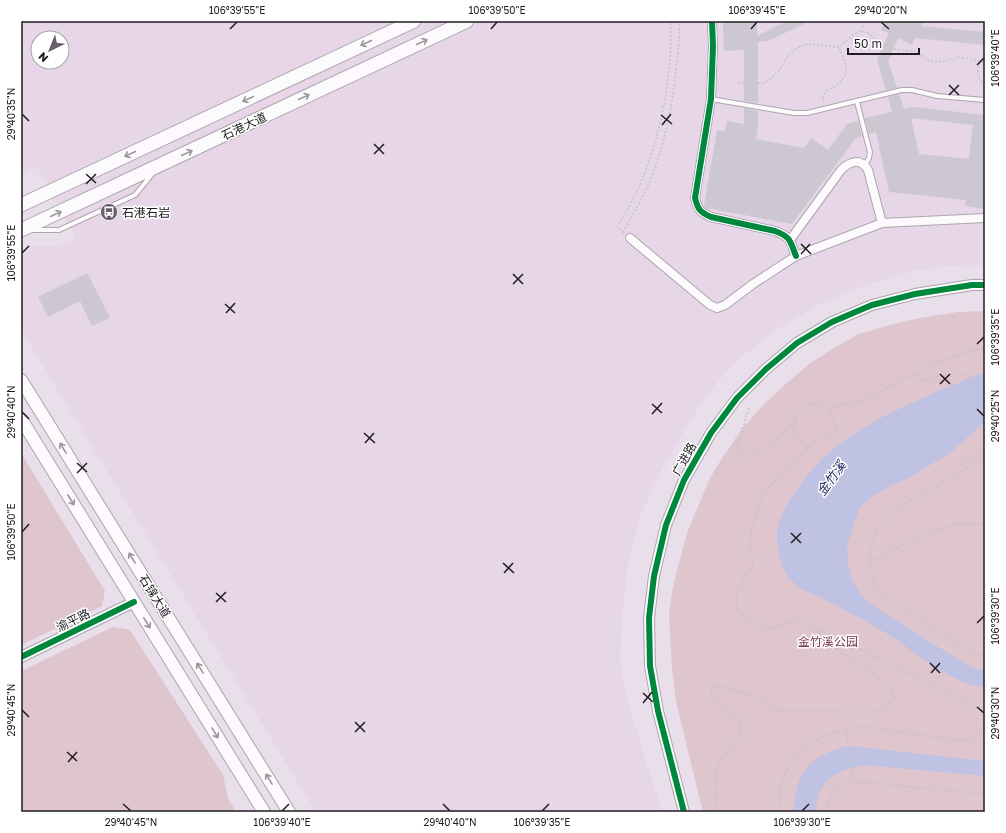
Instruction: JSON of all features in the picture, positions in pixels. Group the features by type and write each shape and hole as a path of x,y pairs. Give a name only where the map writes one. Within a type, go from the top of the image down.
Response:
{"main road":[{"name":"石港大道","path":"21,205 414,21"},
{"name":"石港大道","path":"21,230 467,21"},
{"name":"石锦大道","path":"21,380 289,812"},
{"name":"石锦大道","path":"21,419 264,812"}],"street":[{"path":"712,21 713,46 711,99 695,198 698,208 704,214 711,217 784,234 790,240 796,256"},
{"path":"790,240 841,170 846,165 852,163 860,162 865,165 868,170 882,223"},
{"path":"630,238 710,305 717,308 724,305 796,256 882,223 985,218"},
{"name":"广进路","path":"684,812 658,711 650,666 649,618 654,576 666,525 684,480 707,440 737,398 766,369 797,343 832,322 872,305 915,294 985,285"},
{"name":"渝平路","path":"21,657 134,602"}],"lane":[{"path":"711,99 794,113 807,113 902,90 912,90 937,96 985,100"},
{"path":"857,102 870,152 869,158 865,165"}],"path":[{"path":"671,21 667,88 661,115 640,185 618,228 623,232 639,205 649,184 664,139 675,86 679,21"},
{"path":"738,83 764,83 772,78 780,69 789,54 807,44 839,47 853,35 861,31 865,21"},
{"path":"861,31 868,33 876,40 897,50 914,51 930,61 938,62 959,57 985,63"},
{"path":"824,109 823,98 826,91 842,82 847,73 845,61 839,47"},
{"path":"980,62 977,72 978,78 985,88"},
{"path":"830,412 834,406 863,401 933,364 985,347"},
{"path":"915,374 924,380 930,380 951,373 963,375 980,384 985,389"},
{"path":"749,408 738,444 738,451 741,456 748,458 765,449 795,421 803,408 810,404 822,406 830,412 836,431"},
{"path":"795,421 794,428 796,436 808,447"},
{"path":"780,812 782,783 787,770 796,757 806,748 833,733 857,727 869,727 962,741 978,735 983,729 985,723 984,715 979,708 817,628 800,622 791,622 770,628 762,627 752,623 746,618 736,604 736,594 753,564 750,543 752,529 761,499 776,479 808,447 822,437 845,427"},
{"path":"961,463 984,449"},
{"path":"985,457 891,512 875,533 870,547 870,562 873,578 879,590 891,601 972,652 985,656"},
{"path":"870,562 914,539 957,524 970,523 985,525"},
{"path":"718,812 716,777 717,766 721,758 736,742 740,732 739,722 734,714 715,703 711,696 711,690 716,685 752,695 773,708 786,711 872,712 880,710 888,704 893,697 891,688 884,681 829,643 822,637 817,628"},
{"path":"846,729 853,781"},
{"path":"828,812 830,798 837,788 853,781 985,794"}],"shaded area":[{"path":"21,21 985,21 985,265 963,265 918,270 868,284 826,301 786,323 744,355 714,386 689,422 662,469 641,514 628,565 622,614 620,662 628,703 662,812 316,812 21,329 21,253 36,245 55,246 76,238 37,167 21,175"}],"green space":[{"name":"金竹溪公园","path":"985,311 985,812 703,812 677,706 672,671 669,614 673,586 687,533 710,478 742,429 763,405 808,365 832,349 859,334 890,325 920,318 958,312"},
{"path":"21,453 105,591 102,606 21,645"},
{"path":"113,627 130,630 223,775 228,798 236,812 21,812 21,671"}],"water":[{"name":"金竹溪","path":"985,373 985,423 950,453 910,477 894,484 870,498 860,508 847,546 848,566 853,582 861,595 875,607 962,662 974,668 985,671 985,688 965,683 947,674 883,631 796,585 789,578 783,568 778,551 777,533 782,514 788,502 802,482 823,458 840,444 858,431 896,410 977,375"},
{"path":"850,746 985,761 985,776 865,765 846,770 830,778 824,784 820,792 816,812 793,812 797,787 801,776 806,769 818,758 834,750"}],"building":[{"path":"723,21 757,21 757,36 787,21 810,21 768,41 758,42 758,103 744,101 744,50 724,51"},
{"path":"885,21 924,21 921,26 985,32 985,45 915,38 912,45 898,38 888,61 897,88 886,90 877,59 889,33 881,30"},
{"path":"899,94 904,109 914,107 985,115 985,209 965,206 966,200 889,192 876,132 869,134 865,118 892,112 888,97","holes":["911,118 973,125 969,159 919,154"]},
{"path":"744,108 758,111 756,139 804,148 811,138 828,150 847,124 858,121 862,136 855,139 792,224 706,208 704,206 717,130 725,132 727,121 744,124"},
{"path":"87,273 110,318 92,326 80,301 48,317 38,297"}],"cycle path":[{"path":"712,21 713,46 711,99 695,198 697,205 702,212 711,217 775,231 784,235 791,243 796,256"},
{"path":"684,812 658,711 650,666 649,618 654,576 666,525 684,480 711,433 737,398 766,369 797,343 832,322 872,305 915,294 972,285 985,285"},
{"path":"21,657 134,602"}],"place":[{"name":"石港石岩","path":"109,212"}]}
